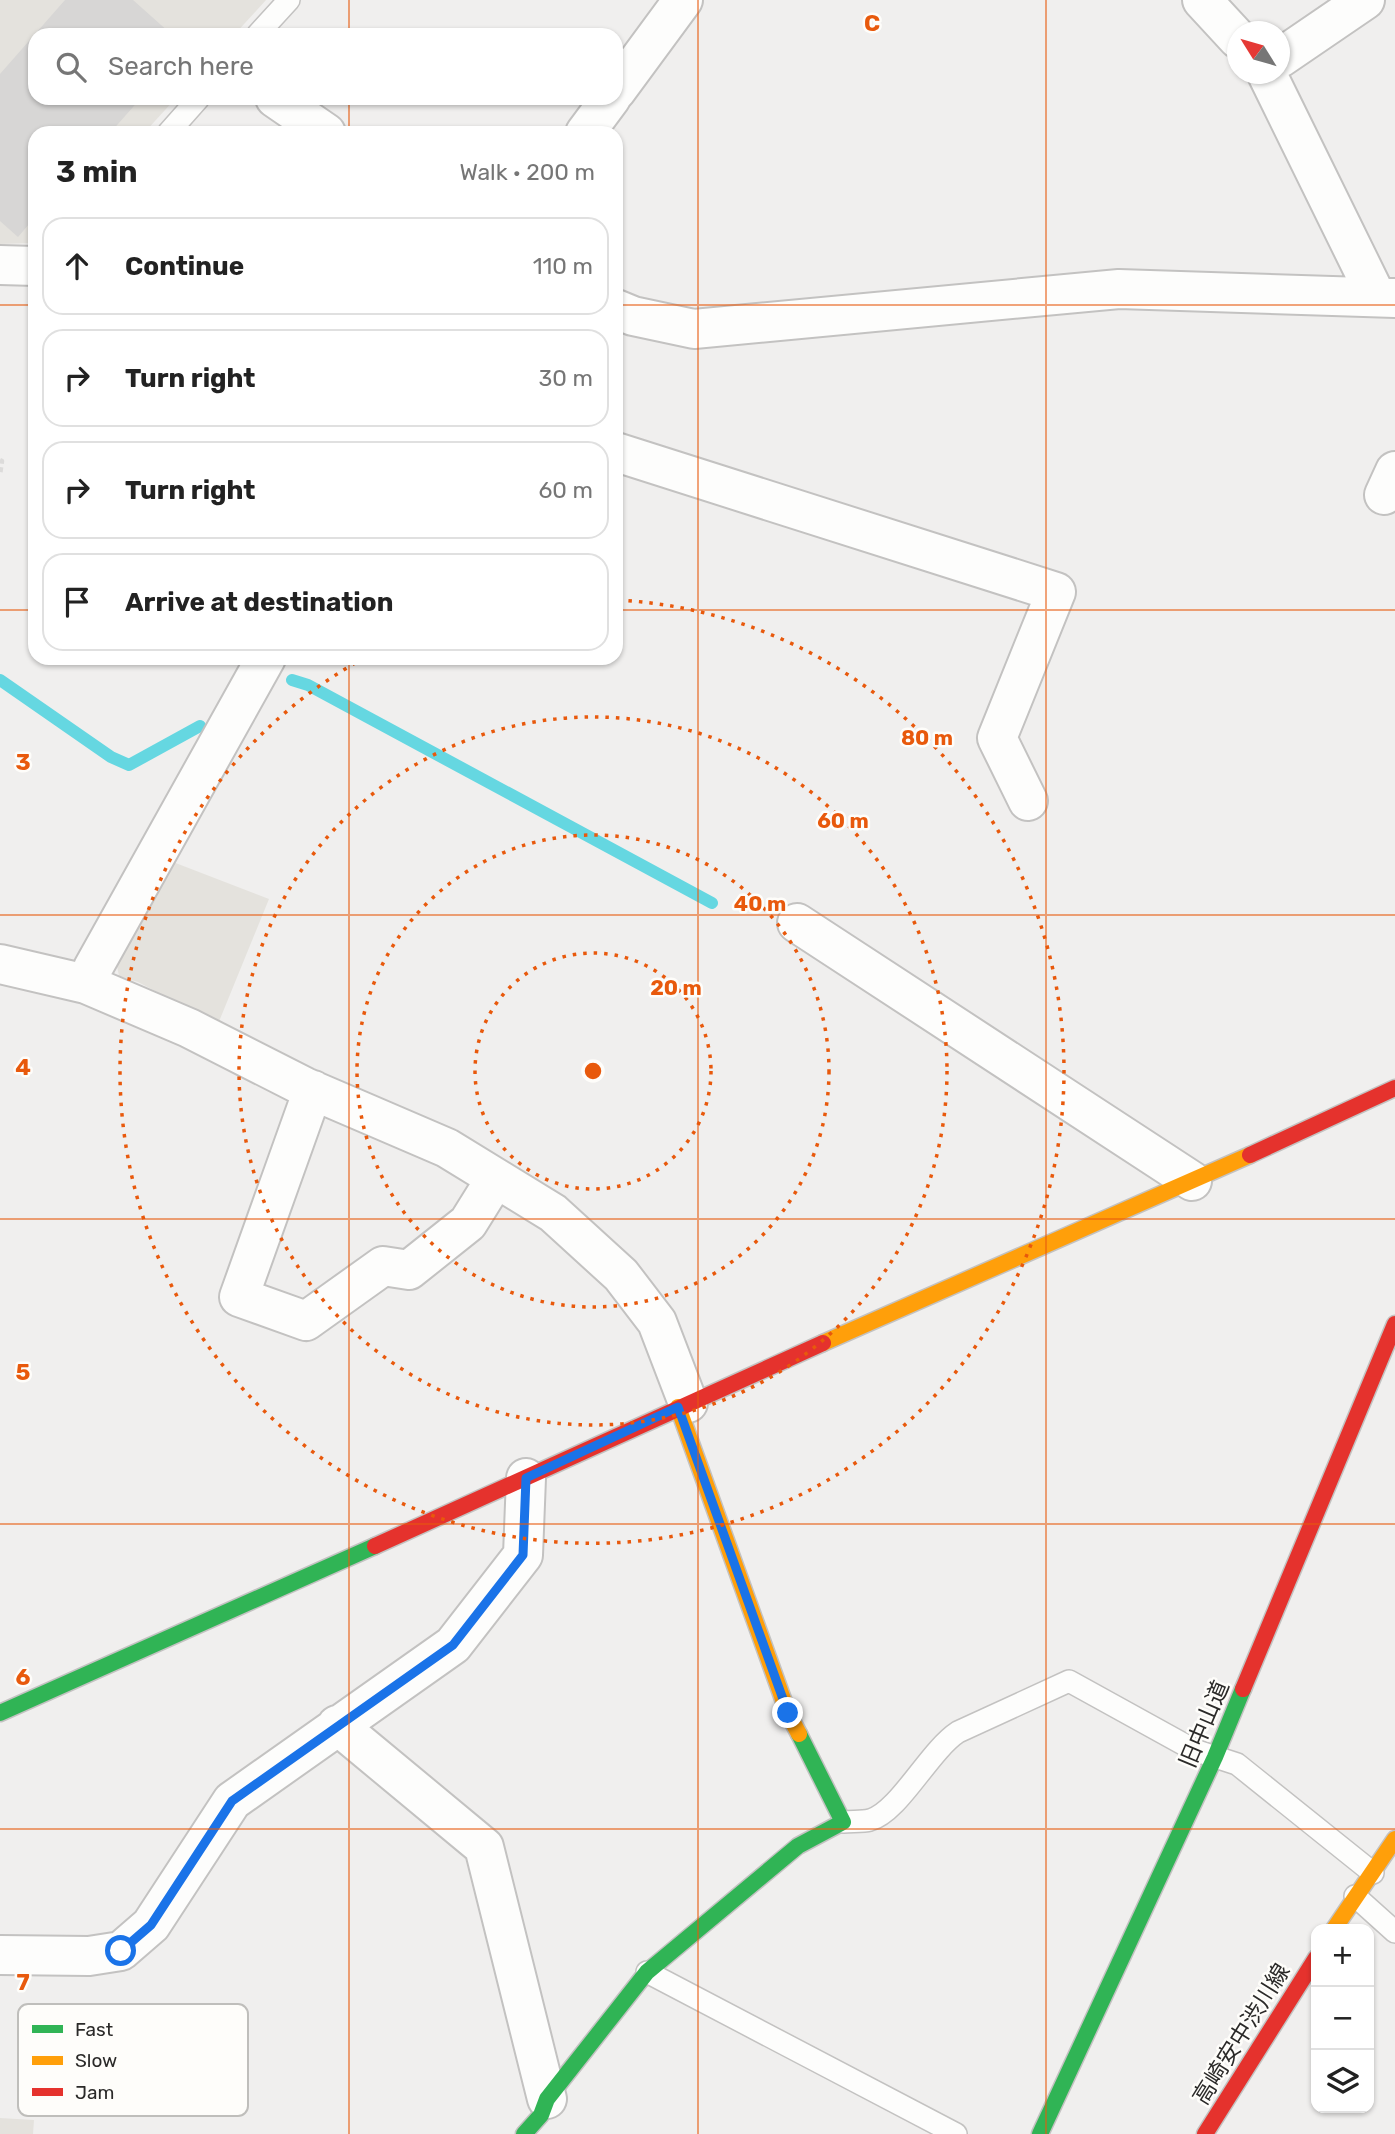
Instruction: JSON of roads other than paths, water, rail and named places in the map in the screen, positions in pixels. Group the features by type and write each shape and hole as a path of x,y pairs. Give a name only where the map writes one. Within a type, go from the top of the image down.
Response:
{"street":[{"path":"623,81 683,0"},
{"path":"1202,0 1227,28"},
{"path":"1290,51 1365,0"},
{"path":"623,312 633,317 694,329 1119,289 1385,297 1272,84"},
{"path":"285,105 316,126"},
{"path":"590,126 606,105"},
{"path":"0,265 28,266"},
{"path":"623,454 1056,592 997,738 1028,801"},
{"path":"86,985 261,665"},
{"path":"797,923 1192,1181"},
{"path":"0,964 86,985 189,1028 313,1090 447,1148 552,1213 621,1275 657,1322 788,1713 843,1822 798,1846 647,1972 547,2099 541,2115 524,2134"},
{"path":"0,1713 1395,1088"},
{"path":"313,1090 239,1297 306,1321 383,1266 409,1270 468,1223 496,1178"},
{"name":"旧中山道","path":"1040,2134 1215,1757 1395,1325"},
{"path":"0,1955 89,1956 121,1951 151,1925 232,1801 453,1645 523,1555 526,1478"},
{"path":"337,1725 484,1846 547,2099"},
{"path":"1337,1924 1395,1839"},
{"name":"高崎安中渋川線","path":"1205,2134 1311,1966"}],"lane":[{"path":"263,28 289,0"},
{"path":"174,126 193,105"},
{"path":"843,1822 871,1819 888,1812 945,1741 958,1732 1069,1681 1194,1750 1237,1764 1373,1873"},
{"path":"1355,1896 1395,1932"},
{"path":"647,1972 956,2134"}],"waterway":[{"path":"0,680 111,757 129,765 200,726"},
{"path":"292,680 308,685 712,903"}]}
